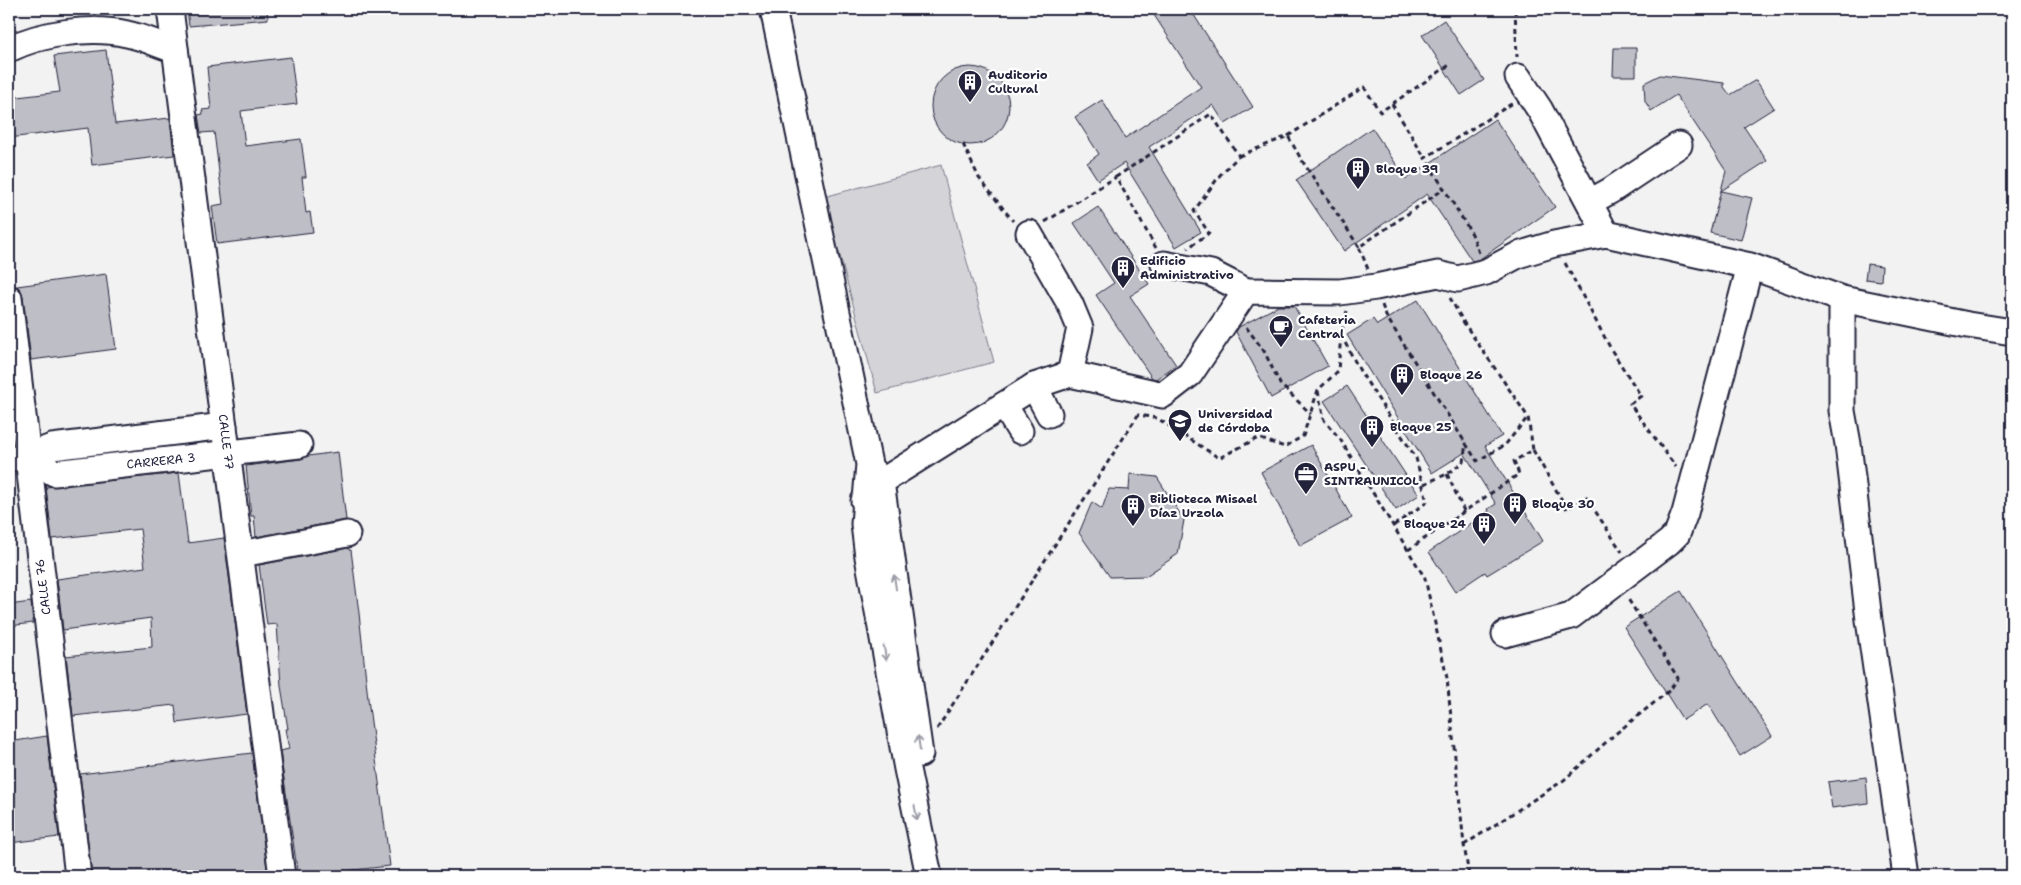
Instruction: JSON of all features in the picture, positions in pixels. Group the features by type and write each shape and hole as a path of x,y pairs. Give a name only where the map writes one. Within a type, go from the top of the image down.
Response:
{"street":[{"name":"CALLE 77","path":"170,9 282,876"},
{"path":"773,9 875,473 920,755 946,876"},
{"path":"9,49 26,41 76,31 126,34 175,50"},
{"path":"1523,85 1540,110 1606,234"},
{"path":"1590,202 1679,145"},
{"path":"1029,233 1070,304 1080,328 1070,374"},
{"path":"1239,301 1340,292 1376,287 1438,274 1458,279 1486,272 1518,254 1554,244 1606,234 1750,266 1842,299 1968,325 2012,332"},
{"path":"1174,266 1211,273 1239,301"},
{"path":"1505,634 1571,616 1677,534 1685,513 1750,266"},
{"name":"CALLE 76","path":"9,298 18,458 78,876"},
{"path":"1842,299 1842,411 1848,444 1869,620 1906,876"},
{"path":"929,876 905,759 868,557 864,524 864,501 875,473 1004,405 1034,386 1070,374 1163,395 1190,374 1239,301"},
{"path":"1034,386 1049,414"},
{"path":"1004,405 1020,431"},
{"path":"18,458 52,447 224,426"},
{"name":"CARRERA 3","path":"18,458 54,472 299,445"},
{"path":"240,554 347,534"}],"path":[{"path":"1425,158 1523,85 1515,9"},
{"path":"1174,266 1179,253 1209,233 1194,211 1220,175 1239,156 1288,136 1364,87 1380,112 1451,64"},
{"path":"1392,104 1472,234 1486,272"},
{"path":"963,144 979,178 1012,221 1029,233 1211,114 1239,156"},
{"path":"1288,136 1359,247 1386,316 1476,462 1504,445 1528,417"},
{"path":"1116,177 1147,230 1174,266"},
{"path":"1359,247 1444,189"},
{"path":"1554,244 1612,351 1641,396 1630,404 1691,488"},
{"path":"1438,274 1464,323 1528,417 1533,450 1567,510 1586,497 1610,532 1636,614 1678,678 1670,690 1614,735 1564,780 1464,845"},
{"path":"920,755 1138,416 1157,418 1219,458 1258,438 1285,448 1304,436 1318,390 1338,371 1341,334 1348,308 1340,292"},
{"path":"1239,301 1280,384 1311,414"},
{"path":"1341,334 1360,371 1416,458 1424,484 1427,502 1393,526"},
{"path":"1318,390 1324,420 1340,439 1425,578 1447,678 1464,845 1469,876"},
{"path":"1424,484 1447,474 1463,462 1466,444"},
{"path":"1408,550 1519,474 1514,461 1533,450"},
{"path":"1447,474 1464,512"}],"shaded area":[{"path":"941,165 994,362 877,393 824,197"}],"building":[{"path":"187,9 267,9 268,19 189,26"},
{"path":"1163,9 1190,9 1253,107 1225,124 1213,105 1149,147 1201,232 1176,247 1124,163 1098,180 1087,163 1099,154 1075,117 1102,100 1125,138 1201,87 1154,15"},
{"path":"1444,20 1484,80 1461,95 1422,35"},
{"path":"1614,48 1636,48 1636,76 1613,76"},
{"path":"106,50 115,124 170,118 174,155 92,165 88,128 9,138 9,98 60,92 54,56"},
{"path":"291,57 297,104 241,111 245,146 301,139 306,177 302,177 306,213 310,212 313,232 217,244 212,206 223,204 214,132 201,133 198,115 203,114 202,110 211,109 207,67"},
{"name":"Auditorio Cultural","path":"970,67 985,70 997,79 1006,91 1009,106 1006,121 997,133 985,142 970,145 955,142 943,133 934,121 931,106 934,91 943,79 955,70"},
{"path":"1660,75 1724,83 1724,87 1730,95 1756,80 1774,108 1744,127 1767,161 1721,191 1752,198 1741,240 1710,233 1726,171 1676,95 1651,111 1645,101 1644,83"},
{"path":"1495,119 1555,207 1480,259 1472,261 1427,194 1344,251 1296,180 1372,128 1406,179"},
{"name":"Edificio Administrativo","path":"1098,207 1149,284 1130,296 1176,365 1156,379 1152,378 1096,295 1114,283 1074,223"},
{"path":"1867,264 1882,266 1881,281 1865,279"},
{"path":"106,274 116,349 31,360 23,296 17,286"},
{"path":"1418,300 1502,436 1485,446 1543,541 1487,575 1485,572 1455,592 1429,552 1489,511 1488,509 1496,504 1464,453 1432,473 1347,335 1373,319 1377,325"},
{"name":"Cafeteria Central","path":"1278,306 1294,306 1328,366 1271,398 1236,332 1239,327"},
{"name":"Bloque 25","path":"1347,386 1419,495 1396,510 1324,401"},
{"name":"ASPU - SINTRAUNICOL","path":"1311,445 1352,518 1300,546 1261,472"},
{"path":"338,452 346,520 256,537 254,516 251,516 246,466"},
{"path":"179,473 188,543 224,538 247,714 177,723 175,705 73,716 66,656 152,647 151,618 63,630 57,579 145,567 140,529 52,539 46,487"},
{"name":"Biblioteca Misael Díaz Urzola","path":"1130,474 1157,477 1184,520 1178,554 1146,576 1110,577 1079,533 1092,502 1102,509 1109,489 1129,490"},
{"path":"348,548 351,550 390,866 298,876 280,751 289,749 285,729 288,729 281,686 277,624 267,625 259,565"},
{"path":"1681,591 1772,736 1740,756 1708,704 1683,720 1624,627"},
{"path":"31,602 33,623 9,626 9,605"},
{"path":"47,736 59,837 9,843 9,742"},
{"path":"252,753 268,876 92,876 80,774"},
{"path":"1866,777 1868,803 1832,808 1828,782"}],"place":[{"name":"Auditorio Cultural","path":"970,103"},
{"name":"Bloque 39","path":"1358,190"},
{"name":"Edificio Administrativo","path":"1123,289"},
{"name":"Cafeteria Central","path":"1281,348"},
{"name":"Bloque 26","path":"1402,396"},
{"name":"Universidad de Córdoba","path":"1180,442"},
{"name":"Bloque 25","path":"1372,448"},
{"name":"ASPU - SINTRAUNICOL","path":"1306,495"},
{"name":"Bloque 30","path":"1515,525"},
{"name":"Biblioteca Misael Díaz Urzola","path":"1133,527"},
{"name":"Bloque 24","path":"1484,545"}]}
